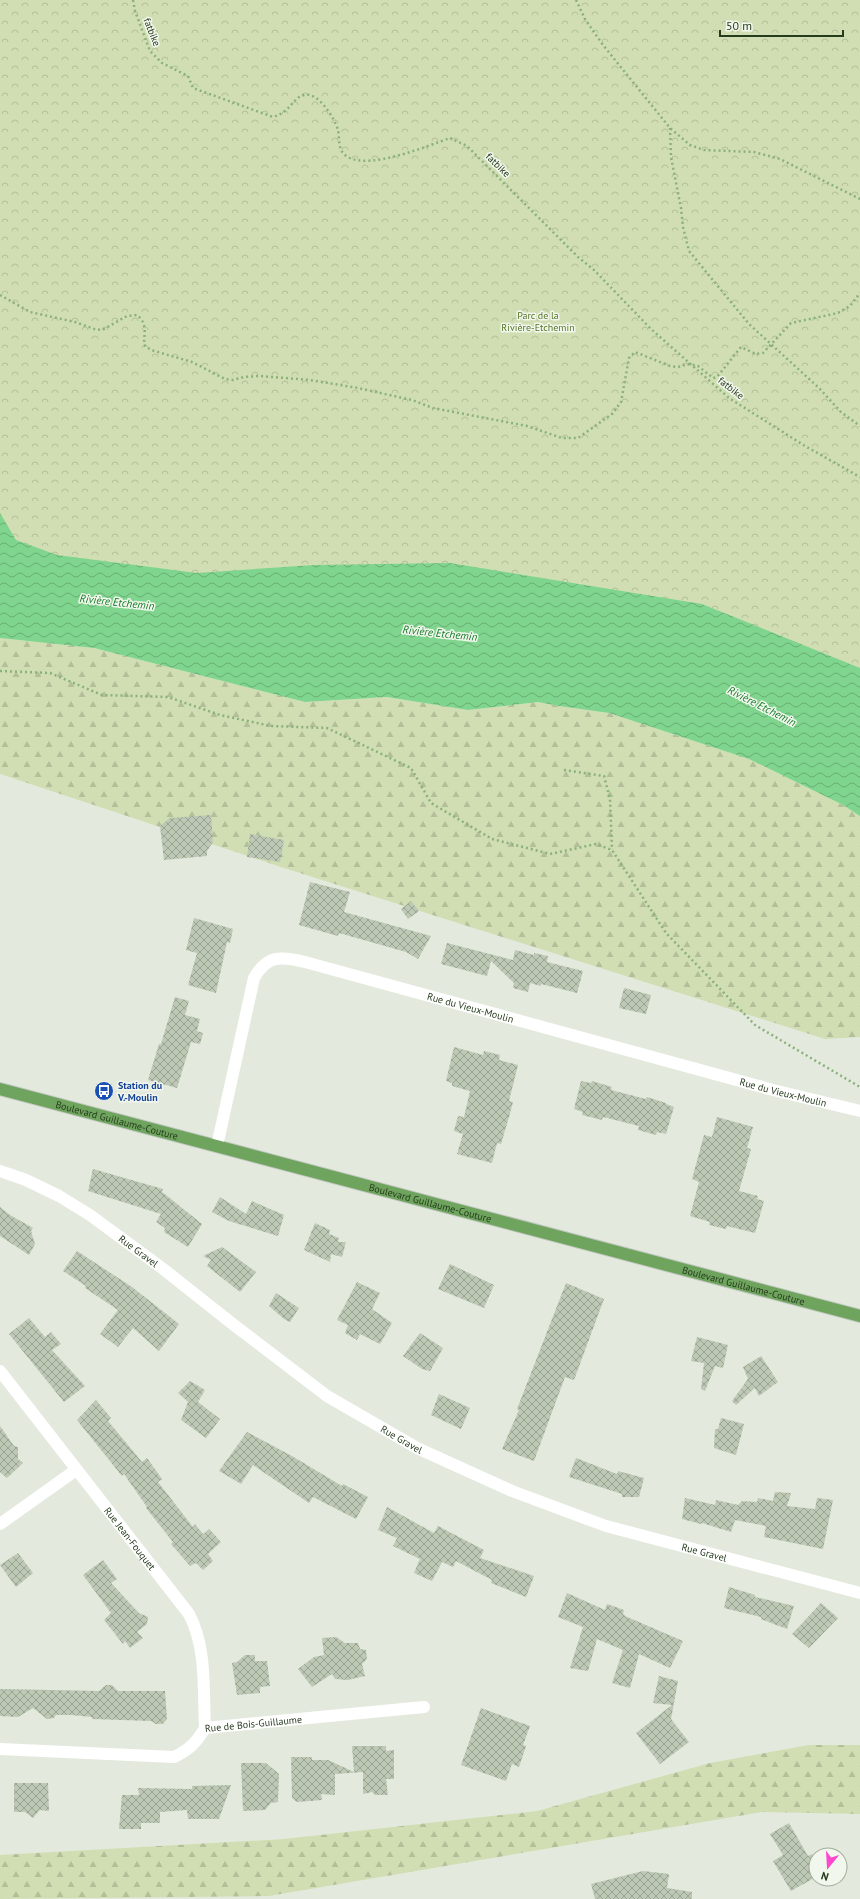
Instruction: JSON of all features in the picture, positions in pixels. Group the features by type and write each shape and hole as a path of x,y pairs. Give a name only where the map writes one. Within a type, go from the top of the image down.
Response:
{"main road":[{"name":"Boulevard Guillaume-Couture","path":"0,1089 860,1316"}],"street":[{"name":"Rue du Vieux-Moulin","path":"217,1146 254,978 260,968 273,959 289,958 773,1090 860,1111"},
{"name":"Rue Gravel","path":"0,1170 26,1180 59,1196 90,1215 162,1268 327,1396 417,1448 512,1491 606,1526 860,1593"},
{"name":"Rue Jean-Fouquet","path":"0,1371 189,1614 197,1629 201,1645 205,1728"},
{"path":"0,1524 76,1470"},
{"name":"Rue de Bois-Guillaume","path":"0,1749 174,1757 187,1751 198,1739 205,1728 424,1707"}],"path":[{"name":"fatbike","path":"133,0 135,11 150,51 162,63 181,71 188,76 193,88 273,117 282,114 291,108 296,100 305,95 312,95 326,107 332,117 338,130 340,149 347,157 355,160 378,160 450,138 467,146 578,257 594,270 623,301 689,364 729,398 805,446 860,477"},
{"path":"576,0 585,19 594,32 670,128 698,149 754,152 780,159 860,199"},
{"path":"670,128 671,156 683,227 689,251 749,324 770,345 819,388 842,412 860,426"},
{"path":"0,295 30,312 75,322 97,330 104,329 127,316 137,315 142,320 146,330 144,345 151,350 192,362 226,379 233,380 244,377 260,376 310,380 358,388 412,400 433,408 527,426 562,438 578,438 612,414 621,402 629,358 635,352 670,366 678,367 689,364 698,366 713,378 717,377 741,347 752,353 763,353 791,323 838,313 850,306 860,292"},
{"path":"0,671 50,673 102,695 168,697 220,715 271,726 327,728 411,768 431,803 492,839 550,854 596,844 612,850"},
{"path":"564,770 604,776 610,799 612,850 666,933 755,1025 860,1087"}],"green space":[{"name":"Parc de la Rivière-Etchemin","path":"0,0 860,0 860,756 0,576"},
{"path":"0,638 94,648 305,702 387,697 468,710 538,702 609,713 749,759 843,805 860,816 860,1037 825,1039 284,868 0,774"},
{"path":"809,1745 860,1745 860,1814 762,1812 269,1896 0,1899 0,1855 284,1839 537,1811 710,1763"}],"water":[{"name":"Rivière Etchemin","path":"0,513 16,540 57,555 197,573 314,565 450,563 702,604 860,668 860,816 843,805 749,759 609,713 538,702 468,710 387,697 305,702 94,648 0,638"}],"building":[{"path":"211,815 213,842 207,851 207,856 164,860 160,826 170,818"},
{"path":"250,834 284,840 280,862 247,857"},
{"path":"310,882 350,892 344,912 431,936 418,959 406,952 339,933 338,936 299,925"},
{"path":"411,901 419,911 408,919 401,909"},
{"path":"194,918 233,929 230,943 227,942 216,993 188,985 197,953 186,950"},
{"path":"447,943 513,960 515,950 534,955 534,953 548,956 547,962 583,971 577,993 541,984 541,986 530,983 528,992 513,988 514,983 491,961 487,976 441,964"},
{"path":"624,988 651,995 646,1014 619,1008"},
{"path":"175,997 189,1001 185,1015 200,1019 197,1031 203,1033 200,1044 191,1042 177,1088 148,1080 159,1044 161,1044"},
{"path":"454,1047 483,1055 484,1051 500,1055 499,1060 518,1065 509,1101 513,1102 501,1144 497,1143 492,1163 457,1154 463,1134 454,1131 458,1116 464,1117 470,1091 452,1086 452,1083 446,1081"},
{"path":"581,1081 591,1083 592,1081 612,1087 611,1090 646,1099 647,1097 674,1107 666,1134 657,1132 656,1135 638,1130 639,1126 603,1117 602,1120 582,1115 583,1112 574,1109"},
{"path":"717,1117 753,1127 747,1148 751,1149 739,1191 758,1196 757,1199 764,1201 755,1233 727,1226 726,1229 709,1225 710,1222 690,1216 699,1182 692,1179 704,1135 712,1137"},
{"path":"93,1169 163,1189 162,1192 202,1224 188,1247 164,1232 165,1228 156,1222 161,1214 88,1191"},
{"path":"220,1197 246,1214 252,1201 284,1215 278,1236 229,1221 212,1212"},
{"path":"0,1207 10,1215 33,1228 31,1231 35,1244 29,1255 0,1236"},
{"path":"315,1223 330,1230 329,1234 339,1238 338,1242 346,1242 342,1257 331,1254 330,1262 304,1250"},
{"path":"222,1247 256,1272 240,1292 207,1266 211,1260 203,1256"},
{"path":"77,1251 132,1287 179,1324 159,1351 133,1328 118,1347 100,1334 118,1310 63,1271"},
{"path":"450,1264 494,1285 484,1308 438,1289"},
{"path":"357,1282 380,1293 372,1309 392,1323 380,1344 360,1334 357,1340 345,1333 348,1325 337,1320"},
{"path":"566,1283 604,1299 574,1380 565,1377 534,1461 502,1449 519,1410 517,1409"},
{"path":"276,1293 299,1308 290,1322 284,1319 269,1306"},
{"path":"29,1318 45,1337 51,1332 61,1344 52,1350 85,1386 64,1402 9,1334"},
{"path":"420,1333 443,1348 430,1371 422,1369 403,1356"},
{"path":"697,1337 728,1345 723,1368 715,1366 705,1391 701,1389 704,1363 691,1361"},
{"path":"761,1356 778,1382 759,1396 755,1388 736,1405 732,1401 748,1379 743,1367"},
{"path":"190,1381 205,1390 198,1402 220,1419 206,1438 181,1420 188,1402 178,1393"},
{"path":"439,1394 470,1408 461,1429 431,1415"},
{"path":"96,1400 111,1418 108,1421 142,1462 147,1458 162,1479 158,1482 193,1527 195,1524 203,1534 209,1529 221,1542 208,1554 213,1561 203,1570 196,1563 190,1566 171,1544 173,1542 146,1508 147,1507 124,1474 122,1476 77,1420"},
{"path":"721,1418 744,1424 736,1455 714,1448 715,1429 718,1429"},
{"path":"0,1426 14,1446 18,1447 18,1459 23,1463 7,1478 0,1472"},
{"path":"247,1432 292,1456 342,1486 343,1484 368,1497 356,1519 313,1497 309,1503 253,1465 241,1484 219,1471"},
{"path":"576,1458 617,1474 618,1471 644,1478 639,1497 622,1497 622,1494 569,1477"},
{"path":"775,1492 791,1493 787,1506 815,1509 817,1498 833,1500 823,1549 764,1537 766,1526 735,1520 731,1532 702,1523 682,1519 685,1498 715,1505 716,1500 738,1505 742,1501 757,1502 758,1498 773,1501"},
{"path":"387,1507 434,1533 438,1526 484,1550 480,1558 534,1576 526,1597 491,1583 492,1580 456,1561 453,1567 442,1562 432,1581 414,1573 420,1559 393,1546 397,1538 378,1530"},
{"path":"18,1553 33,1573 16,1587 0,1565"},
{"path":"103,1560 117,1579 111,1583 139,1613 148,1617 147,1624 137,1632 143,1638 130,1648 125,1641 123,1644 104,1620 111,1613 83,1575"},
{"path":"729,1587 755,1595 755,1597 794,1606 787,1629 761,1619 761,1617 724,1608"},
{"path":"567,1593 605,1610 607,1604 624,1610 623,1614 625,1616 683,1641 670,1668 639,1654 630,1688 612,1683 623,1650 597,1639 588,1671 570,1668 583,1627 558,1617"},
{"path":"821,1603 838,1618 809,1648 792,1634"},
{"path":"336,1637 345,1643 358,1643 360,1649 366,1650 367,1659 362,1664 365,1676 348,1680 335,1679 332,1674 312,1687 298,1669 314,1657 324,1655 322,1638"},
{"path":"245,1655 255,1655 255,1661 267,1661 270,1686 260,1687 260,1693 237,1695 232,1663 237,1662"},
{"path":"659,1676 678,1681 671,1719 689,1742 660,1764 636,1733 672,1705 653,1703"},
{"path":"106,1685 112,1685 118,1691 165,1691 167,1719 163,1724 156,1724 151,1721 92,1719 92,1717 71,1715 56,1715 54,1718 47,1719 33,1708 18,1717 0,1716 0,1689 99,1691"},
{"path":"481,1708 530,1726 523,1745 526,1746 519,1767 512,1764 506,1781 461,1765"},
{"path":"352,1746 386,1746 386,1751 394,1750 394,1779 386,1779 388,1795 375,1795 372,1792 363,1794 363,1772 335,1774 335,1795 321,1794 322,1800 297,1802 292,1798 291,1757 312,1757 312,1760 328,1760 354,1772"},
{"path":"241,1763 266,1763 279,1774 278,1802 271,1803 265,1810 243,1811"},
{"path":"14,1783 48,1783 49,1811 40,1810 33,1818 25,1812 14,1812"},
{"path":"231,1785 219,1819 188,1819 187,1810 160,1812 160,1823 141,1823 141,1829 119,1829 122,1795 139,1795 138,1788 192,1789 192,1786"},
{"path":"789,1823 808,1856 808,1881 791,1891 773,1861 783,1855 770,1834"},
{"path":"643,1871 669,1874 667,1888 692,1892 692,1899 595,1899 591,1884"}],"place":[{"name":"Station du V.-Moulin","path":"104,1091"}]}
